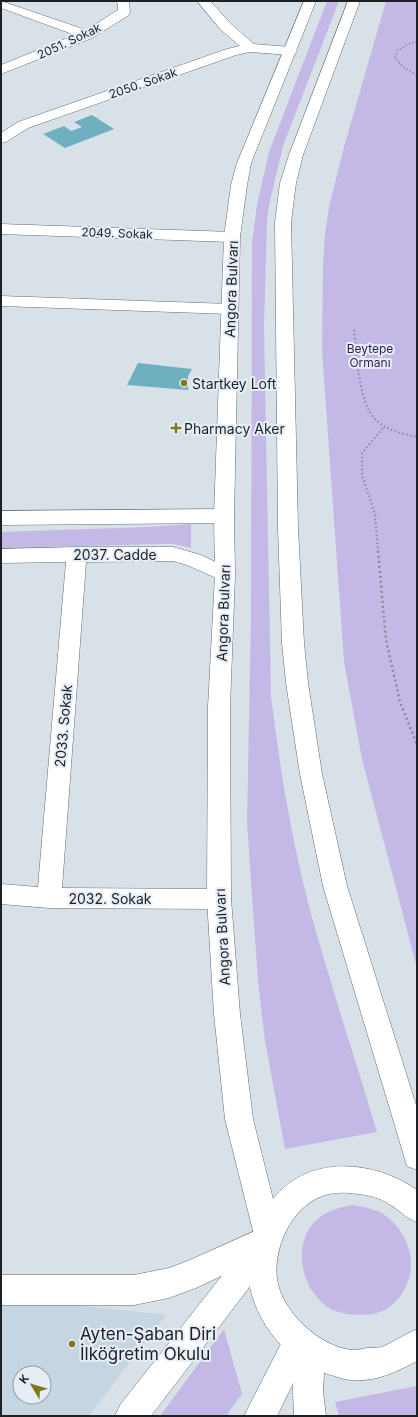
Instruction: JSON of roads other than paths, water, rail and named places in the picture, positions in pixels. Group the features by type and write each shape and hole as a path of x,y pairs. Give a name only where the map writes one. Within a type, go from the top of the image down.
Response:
{"main road":[{"name":"2051. Sokak","path":"1,70 87,35 124,12 124,3 122,1"},
{"path":"203,1 226,27 250,48"},
{"name":"Angora Bulvarı","path":"266,1240 239,1119 227,1014 219,899 219,707 225,574 224,516 232,237 239,185 244,163 310,1"},
{"path":"354,1 294,162 288,183 282,222 288,528 293,643 297,682 311,774 335,886 402,1103 417,1157"},
{"path":"1,4 87,35"},
{"name":"2050. Sokak","path":"1,139 23,125 232,52 250,48 290,51"},
{"name":"2049. Sokak","path":"1,229 232,237"},
{"path":"1,301 230,309"},
{"path":"1,518 224,516"},
{"name":"2033. Sokak","path":"49,898 77,554"},
{"name":"2037. Cadde","path":"1,556 173,554 194,560 225,574"},
{"name":"2032. Sokak","path":"1,894 49,898 219,899"},
{"name":"Angora Bulvarı","path":"417,1208 397,1192 364,1180 352,1179 330,1181 313,1186 298,1194 275,1219 266,1240 262,1277 267,1297 276,1317 288,1334 304,1347 334,1362 358,1366 383,1362 406,1354 417,1344"},
{"path":"1,1290 134,1290 169,1283 196,1273 266,1240"},
{"path":"131,1416 266,1240"},
{"path":"260,1416 304,1347"},
{"path":"304,1347 310,1416"}],"place":[{"name":"Startkey Loft","path":"184,383"},
{"name":"Pharmacy Aker","path":"176,428"},
{"name":"Ayten-Şaban Diri İlköğretim Okulu","path":"72,1344"}],"park label":[{"name":"Beytepe Ormanı","path":"370,355"}]}
